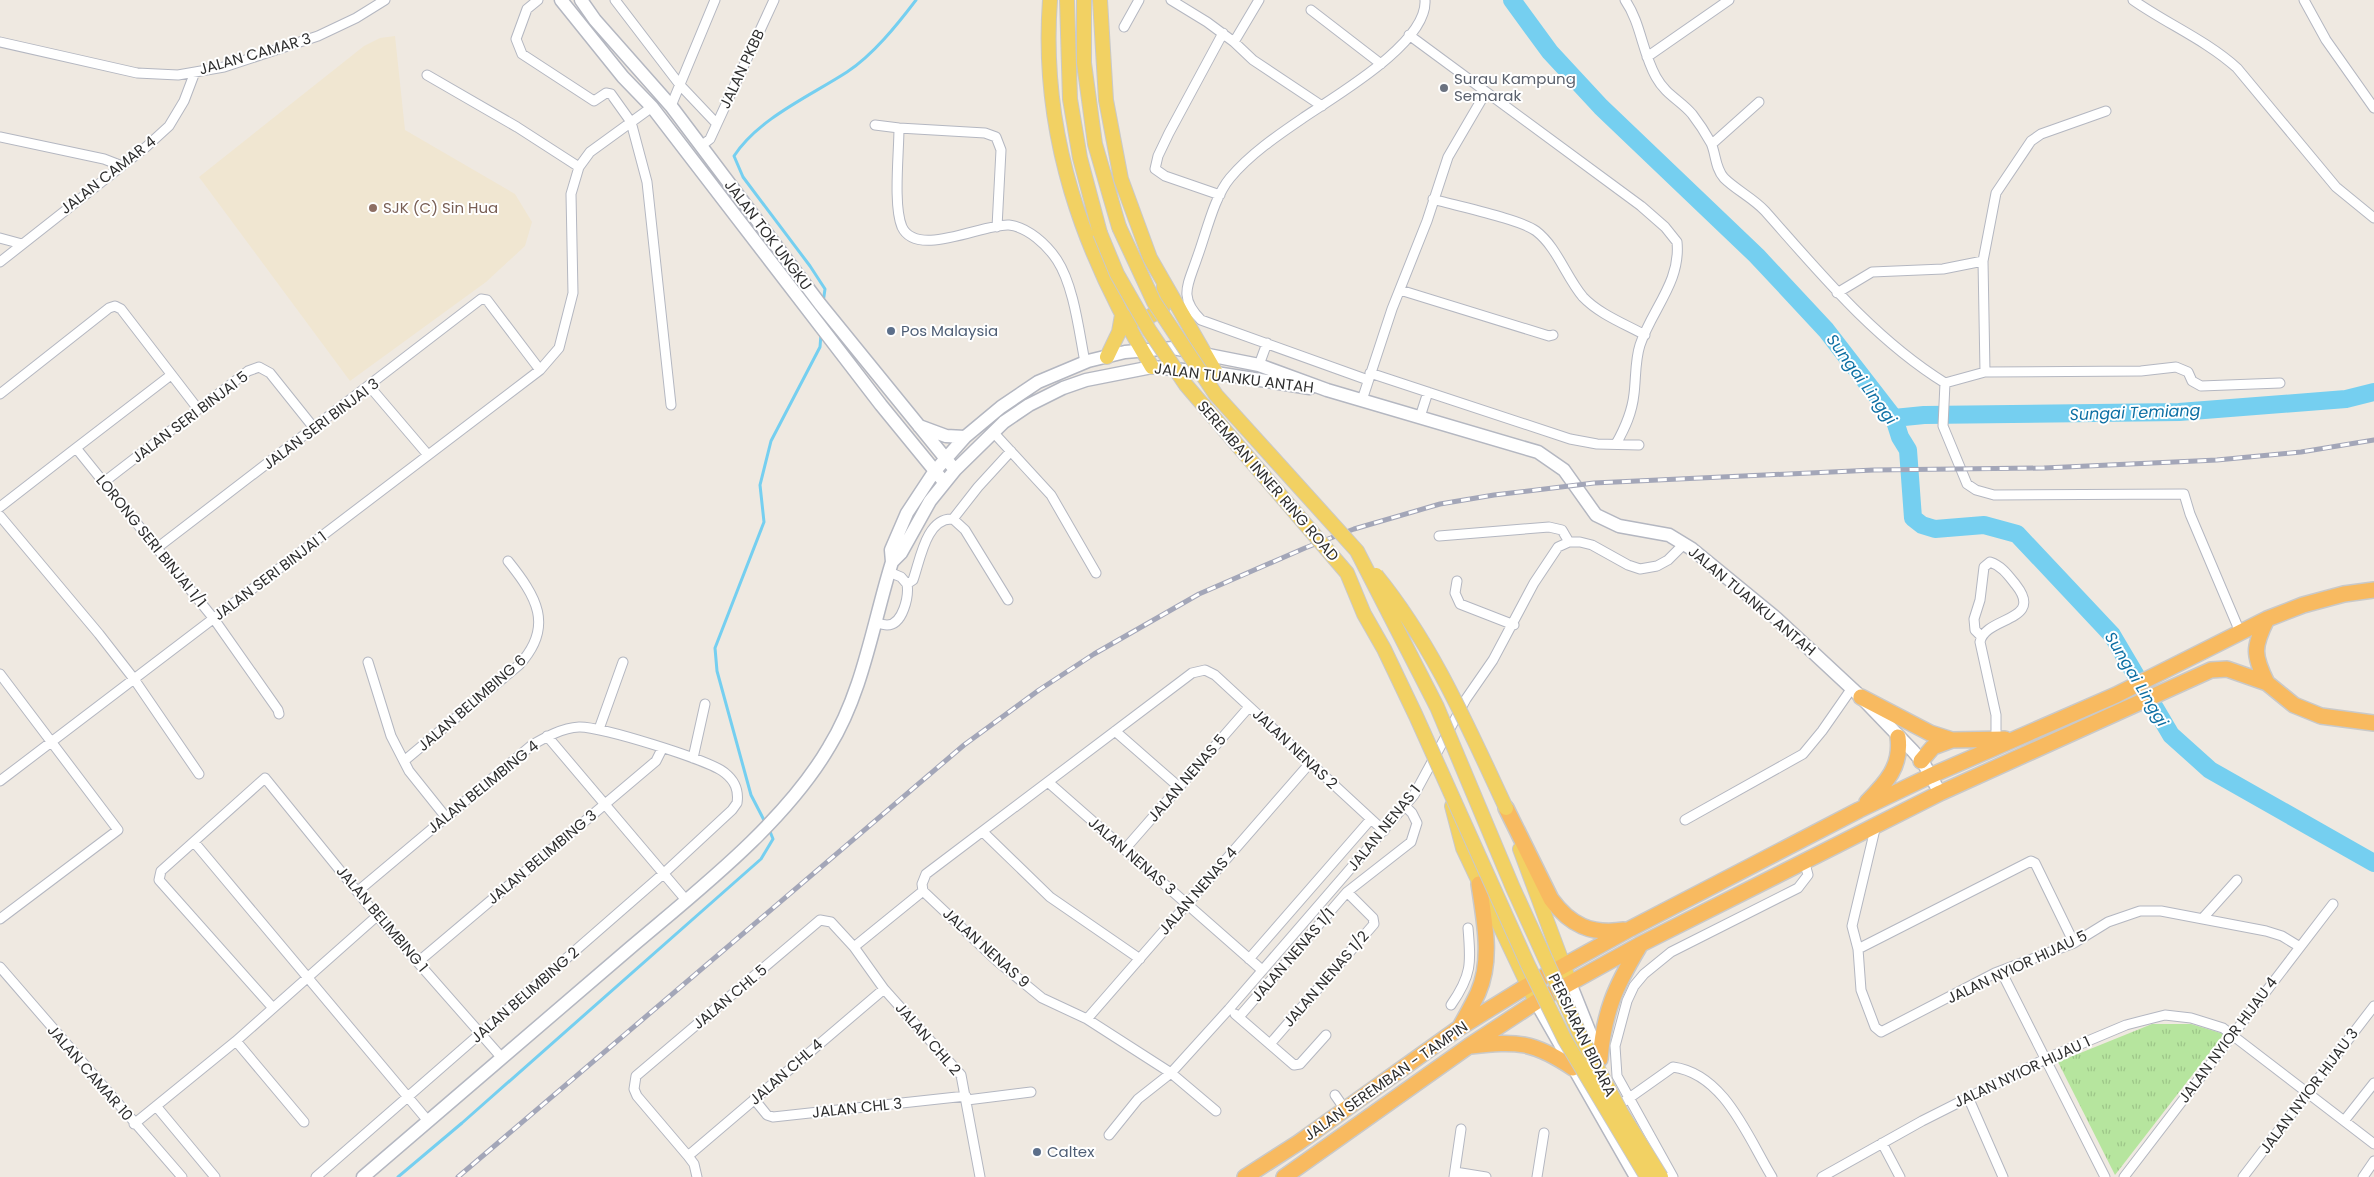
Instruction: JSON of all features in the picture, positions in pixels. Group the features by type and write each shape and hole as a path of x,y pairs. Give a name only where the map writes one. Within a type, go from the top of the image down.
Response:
{"highway":[{"path":"1527,986 1630,929 1859,810 1930,776 2116,695 2267,619 2303,605 2344,594 2374,590"},
{"path":"2267,619 2255,647 2256,661 2267,682 2294,705 2321,716 2374,723"},
{"path":"1536,1002 1640,945 1804,860 1940,793 2211,670 2227,669 2267,682"},
{"path":"1857,693 1930,733 1952,740 2018,738"},
{"path":"1859,810 1882,787 1898,763 1900,750 1898,737"},
{"path":"1921,762 1933,747 1952,740"},
{"path":"1506,808 1551,899 1560,912 1572,922 1598,931 1612,932 1630,929"},
{"path":"1459,1028 1479,992 1487,952 1479,884"},
{"path":"1600,1059 1603,1028 1611,1002 1640,945"},
{"name":"JALAN SEREMBAN - TAMPIN","path":"1245,1177 1298,1143 1344,1108 1459,1028 1527,986"},
{"name":"JALAN SEREMBAN - TAMPIN","path":"1284,1177 1469,1046 1536,1002"},
{"path":"1469,1046 1512,1044 1535,1046 1572,1068"}],"main road":[{"name":"JALAN TOK UNGKU","path":"561,0 623,77 652,106 815,308"},
{"name":"JALAN TOK UNGKU","path":"581,0 596,20 671,106 706,142 815,308"},
{"path":"1050,0 1048,31 1050,78 1066,177 1086,238 1100,272 1122,316 1152,367"},
{"name":"SEREMBAN INNER RING ROAD","path":"1067,0 1070,100 1080,158 1100,232 1117,274 1149,330 1186,385 1347,573 1364,614 1384,649 1498,896"},
{"name":"SEREMBAN INNER RING ROAD","path":"1084,0 1084,63 1095,144 1119,227 1154,302 1216,395 1357,551 1437,707 1513,888"},
{"path":"1100,0 1106,100 1120,178 1150,258 1216,373"},
{"path":"1122,316 1137,322 1151,317 1163,307 1163,281"},
{"path":"815,308 934,472 944,482"},
{"path":"1107,357 1119,332 1122,316"},
{"path":"827,323 919,426 955,470"},
{"name":"JALAN TUANKU ANTAH","path":"891,567 891,550 899,529 934,472 964,437 1001,407 1038,382 1085,362 1142,350 1173,348 1259,365 1327,390 1538,452 1564,470 1596,515 1619,526 1669,535 1684,544 1776,618 1857,693 1921,762 1940,793"},
{"name":"JALAN TUANKU ANTAH","path":"891,567 917,522 944,482 955,470 992,432 1029,405 1062,388 1086,380 1152,367 1216,373 1327,390"},
{"path":"919,426 946,436 964,437"},
{"path":"1357,551 1394,596 1428,649 1452,692 1506,808 1542,912 1570,983"},
{"path":"363,1177 686,900 756,836 802,786 830,746 854,692 891,567"},
{"path":"1448,790 1463,848 1504,938 1536,1002"},
{"name":"PERSIARAN BIDARA","path":"1513,888 1580,1037 1622,1114 1661,1177"},
{"name":"PERSIARAN BIDARA","path":"1498,896 1528,965 1565,1040 1647,1177"},
{"path":"1504,938 1512,941 1522,941 1530,938 1537,930 1542,912"},
{"name":"PERSIARAN BIDARA","path":"1570,983 1600,1059 1626,1100 1668,1177"},
{"name":"PERSIARAN BIDARA","path":"1536,1002 1636,1177"},
{"path":"1555,1036 1554,1027 1564,1010 1569,1008 1581,1011"}],"street":[{"name":"JALAN CAMAR 3","path":"0,42 137,73 178,75 224,67 318,36 356,18 385,0"},
{"path":"538,0 527,9 516,39 522,54 594,102 606,93 611,94 631,122 647,182 671,405"},
{"path":"614,0 680,85 716,123"},
{"path":"671,106 715,0"},
{"name":"JALAN PKBB","path":"706,142 774,0"},
{"path":"1124,27 1139,0"},
{"path":"1171,0 1223,33 1253,60 1322,106"},
{"path":"1234,42 1259,0"},
{"path":"1425,0 1421,19 1409,35 1381,64 1354,86 1264,146 1228,179 1220,194 1189,282 1186,297 1190,309 1201,320 1267,343 1369,377 1428,392 1570,439 1639,445"},
{"path":"1625,0 1636,22 1647,57 1667,94 1691,114 1712,144 1718,167 1723,177 1764,210 1837,293 1920,368 1945,383 1985,372 2141,371 2176,367 2188,372 2192,381 2201,386 2280,383"},
{"path":"1647,57 1729,0"},
{"path":"2133,0 2166,23 2226,58 2237,68 2336,187 2374,218"},
{"path":"2304,0 2326,40 2374,108"},
{"path":"1311,10 1381,64"},
{"path":"1220,194 1165,176 1155,169 1169,133 1223,33"},
{"path":"1409,35 1641,206 1665,227 1677,242 1676,268 1640,345 1634,396 1627,424 1616,444"},
{"name":"JALAN CAMAR 4","path":"0,262 122,166 169,126 184,101 194,72"},
{"path":"427,75 517,127 579,167 590,152 652,106"},
{"path":"1362,400 1400,290 1422,237 1448,157 1486,92"},
{"path":"1712,144 1758,102"},
{"path":"1985,372 1983,261 1996,193 2031,141 2041,134 2106,111"},
{"path":"875,124 899,128 985,133 996,137 1001,150 997,227"},
{"path":"899,128 898,200 902,227 912,238 930,241 1009,225 1024,229 1039,240 1057,261 1067,282 1085,362"},
{"path":"0,136 104,159 122,166"},
{"name":"JALAN SERI BINJAI 1","path":"0,781 540,370 559,348 573,294 571,194 579,167"},
{"path":"1433,199 1521,224 1536,231 1583,296 1597,309 1645,335"},
{"path":"0,238 22,244"},
{"path":"1837,293 1872,272 1943,269 1983,261"},
{"path":"1400,290 1549,336 1553,335"},
{"name":"JALAN SERI BINJAI 3","path":"157,548 484,298 540,370"},
{"path":"0,394 112,306 120,309 198,409"},
{"path":"1259,365 1267,343"},
{"name":"JALAN SERI BINJAI 5","path":"104,482 248,371 260,367 270,373 314,428"},
{"path":"0,507 171,375"},
{"path":"1945,383 1943,426 1967,484 1976,490 1994,495 2184,494 2190,514 2240,632"},
{"path":"370,387 428,455"},
{"path":"1420,417 1428,392"},
{"path":"992,432 1051,495 1096,573"},
{"name":"LORONG SERI BINJAI 1/1","path":"76,448 214,618 279,714"},
{"path":"907,584 913,580 928,537 934,527 942,521 953,519 978,487 1011,451"},
{"path":"0,516 99,634 134,679 199,774"},
{"path":"953,519 965,530 1008,600"},
{"path":"1439,536 1549,527 1562,530 1569,542 1592,545 1628,565 1640,569 1657,566 1668,560 1684,544"},
{"name":"JALAN NENAS 1","path":"1109,1135 1138,1099 1171,1073 1229,1009 1414,795 1466,699 1514,624 1534,583 1558,548 1569,542"},
{"name":"JALAN BELIMBING 6","path":"404,761 519,666 533,647 539,622 537,604 529,587 508,561"},
{"path":"1981,636 1975,630 1974,619 1980,600 1984,567 1990,562 2002,567 2020,590 2024,601 2016,615 1987,630 1981,636 1980,648 1996,715 1996,740"},
{"path":"875,622 886,626 898,618 906,602 907,584 891,567"},
{"path":"1457,581 1455,593 1460,604 1514,624"},
{"path":"368,662 391,736 404,761 445,816"},
{"path":"599,730 624,662"},
{"name":"JALAN NENAS 2","path":"1115,731 1192,673 1205,670 1215,675 1384,831"},
{"path":"0,674 118,830 0,919"},
{"path":"1685,820 1803,754 1857,693"},
{"path":"693,758 705,704"},
{"name":"JALAN NENAS 5","path":"1125,849 1249,707"},
{"name":"JALAN BELIMBING 4","path":"358,891 445,816 532,745 547,736 578,727 599,730 715,766 733,781 739,795 738,803 732,810"},
{"path":"854,947 923,890 922,884 926,874 1115,731 1179,787"},
{"path":"547,736 686,900"},
{"name":"JALAN BELIMBING 3","path":"418,962 656,761 662,749"},
{"name":"JALAN NENAS 4","path":"1087,1019 1310,763"},
{"name":"JALAN BELIMBING 1","path":"194,842 265,778 378,916 502,1058"},
{"name":"JALAN NENAS 3","path":"1048,782 1262,970"},
{"name":"JALAN NENAS 1/1","path":"1239,1017 1347,892 1412,842 1417,823 1412,813 1405,806"},
{"name":"JALAN BELIMBING 2","path":"316,1177 406,1096 663,874 732,810"},
{"path":"1249,959 1371,819"},
{"path":"1876,825 1876,832 1852,926 1858,949 2031,861 2035,864 2074,944"},
{"path":"983,832 1050,897 1140,959"},
{"path":"273,1008 159,880 160,871 194,842 428,1122"},
{"path":"1674,1177 1626,1100 1618,1076 1616,1046 1622,1016 1634,986 1644,974 1671,952 1798,888 1808,875 1804,860"},
{"path":"1350,871 1361,882"},
{"path":"2202,919 2237,880"},
{"name":"JALAN NENAS 9","path":"923,890 997,961 1042,998 1087,1019 1171,1073 1216,1111"},
{"name":"JALAN NENAS 1/2","path":"1270,1044 1374,924 1373,918 1347,892"},
{"name":"JALAN NYIOR HIJAU 4","path":"2124,1177 2333,904"},
{"name":"JALAN NYIOR HIJAU 5","path":"1858,949 1861,990 1875,1027 1881,1032 2001,971 2074,944 2108,922 2140,910 2161,911 2266,932 2282,936 2300,947"},
{"path":"134,1124 236,1041 378,916"},
{"name":"JALAN CHL 5","path":"688,1156 637,1096 634,1083 641,1070 726,1002 820,920 831,922"},
{"name":"JALAN CHL 2","path":"831,922 854,947 884,988 961,1075 967,1098 980,1177"},
{"path":"1451,1005 1469,971 1471,961 1468,928"},
{"name":"JALAN CAMAR 10","path":"0,967 134,1124 182,1177"},
{"path":"2001,971 2105,1177"},
{"name":"JALAN CHL 4","path":"688,1156 884,988"},
{"name":"JALAN NYIOR HIJAU 3","path":"2243,1177 2374,1006"},
{"path":"1229,1009 1294,1065 1300,1064 1326,1035"},
{"name":"JALAN NYIOR HIJAU 1","path":"1822,1177 1968,1097 2045,1059 2126,1025 2152,1017 2176,1016 2191,1018 2222,1028 2374,1144"},
{"path":"236,1041 304,1122"},
{"path":"1626,1100 1673,1067 1701,1078 1728,1102 1772,1177"},
{"path":"2344,1121 2374,1083"},
{"name":"JALAN CHL 3","path":"754,1099 767,1115 773,1117 1031,1092"},
{"path":"1335,1095 1344,1108"},
{"path":"1968,1097 2003,1177"},
{"path":"156,1106 215,1177"},
{"path":"1462,1129 1454,1175 1486,1177"},
{"path":"1537,1177 1544,1133"},
{"path":"1882,1143 1900,1177"},
{"path":"688,1156 694,1164 697,1177"},
{"path":"2363,1177 2374,1161"}],"shaded area":[{"name":"SJK (C) Sin Hua","path":"395,36 405,130 515,194 532,222 525,246 486,282 350,381 199,177 364,46 380,38"}],"green space":[{"path":"2152,1024 2191,1024 2224,1034 2115,1175 2058,1062"}],"waterway":[{"path":"823,303 825,289 743,177 734,156 745,142 771,119 857,65 893,29 916,0"},
{"name":"Sungai Linggi","path":"1512,0 1550,52 1601,107 1757,256 1826,330 1894,418 1900,437 1908,450 1913,518 1922,525 1935,529 1984,525 2017,534 2112,635 2171,735 2210,770 2374,863"},
{"path":"766,824 751,795 717,671 715,648 764,522 760,485 771,441 820,347 821,334"},
{"name":"Sungai Temiang","path":"1894,418 1924,415 2179,412 2346,399 2374,392"},
{"path":"398,1177 462,1123 761,859 773,839 769,829"}],"railway":[{"path":"458,1177 964,745 1039,690 1094,654 1199,594 1354,529 1440,504 1494,495 1594,483 1874,470 2044,468 2217,460 2301,452 2374,440"}],"place":[{"name":"Surau Kampung Semarak","path":"1444,88"},
{"name":"SJK (C) Sin Hua","path":"373,208"},
{"name":"Pos Malaysia","path":"891,331"},
{"name":"Caltex","path":"1037,1152"}]}
